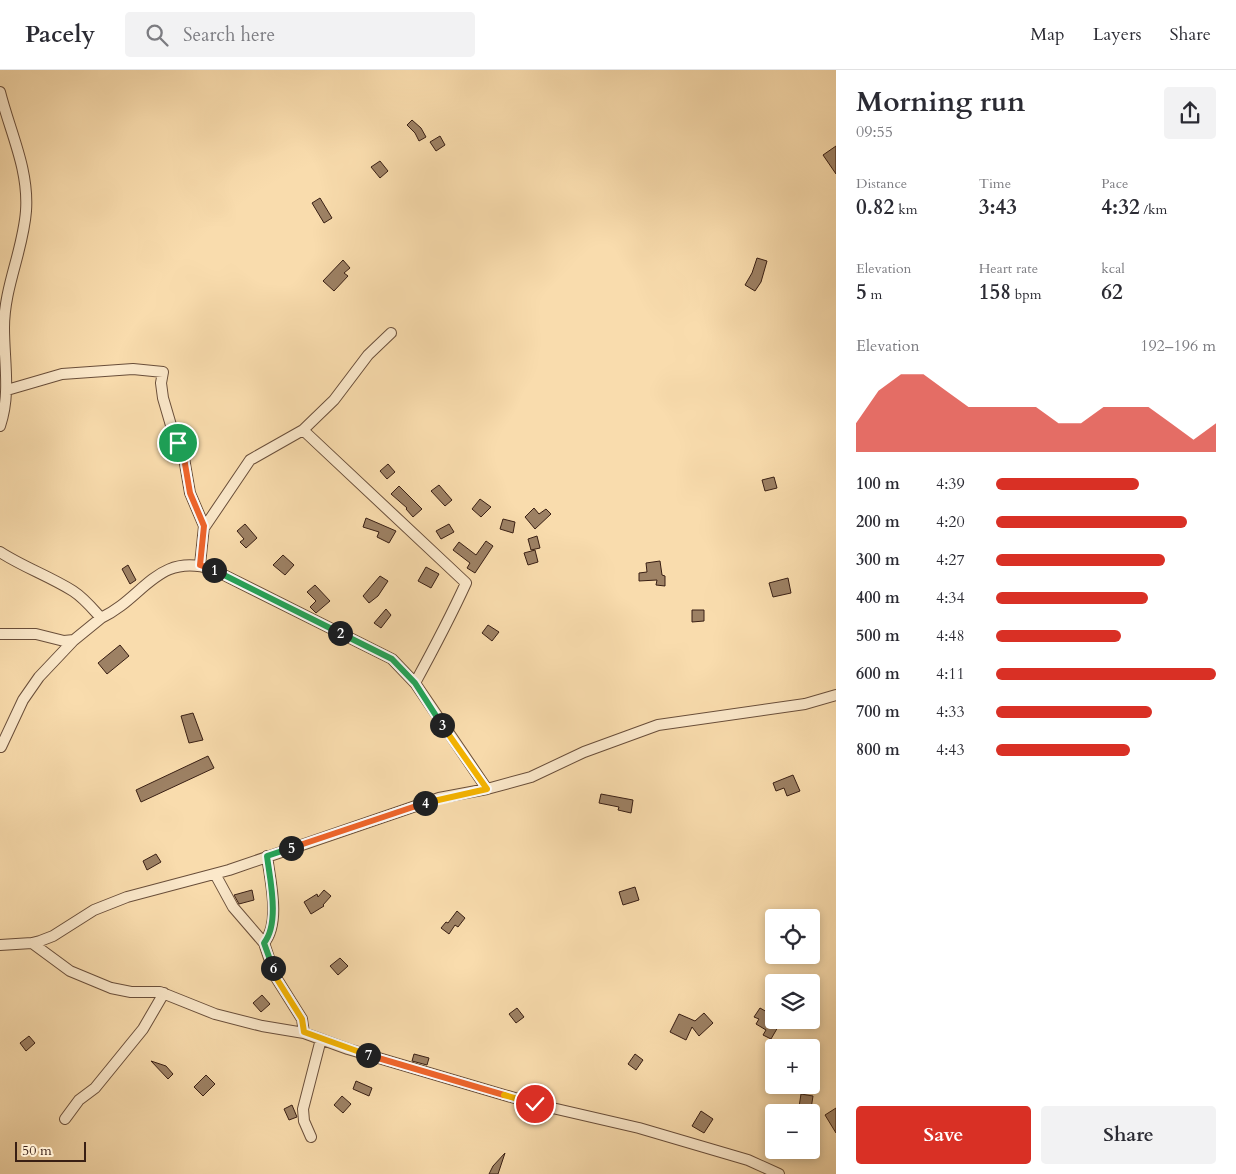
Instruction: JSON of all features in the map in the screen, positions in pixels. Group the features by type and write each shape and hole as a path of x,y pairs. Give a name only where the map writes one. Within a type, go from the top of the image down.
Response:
{"street":[{"path":"0,92 24,169 26,183 24,226 6,295 4,328 7,390 0,426"},
{"path":"200,565 204,528 250,460 303,430 334,400 368,355 391,333"},
{"path":"7,390 62,374 133,369 163,372 161,383 163,398 175,439 184,458 190,493 204,528"},
{"path":"303,430 466,583 440,634 438,642 415,683"},
{"path":"0,552 18,564 74,592 89,604 101,618"},
{"path":"1,747 23,700 39,677 74,640 167,569 183,564 200,565 212,569 392,659 415,683 487,789"},
{"path":"0,634 36,634 64,640 74,640"},
{"path":"0,945 32,943 53,936 94,910 127,898 214,874 439,798 487,789 531,777 584,752 658,725 805,704 836,695"},
{"path":"264,943 268,938 274,910 267,856"},
{"path":"214,874 233,907 264,943 275,976 302,1019 304,1032"},
{"path":"32,943 70,971 92,981 121,990 164,993 215,1014 262,1026 304,1032 348,1049 535,1104 588,1115 748,1160 779,1174"},
{"path":"65,1119 79,1100 95,1088 143,1029 164,993"},
{"path":"311,1136 304,1121 303,1109 321,1039"}],"building":[{"path":"412,120 421,128 426,137 419,141 415,133 407,125"},
{"path":"440,136 445,145 436,151 430,142"},
{"path":"836,146 836,174 823,155"},
{"path":"380,161 388,171 380,178 371,167"},
{"path":"320,198 332,218 324,223 312,203"},
{"path":"757,258 767,261 761,282 755,291 745,285 752,273"},
{"path":"343,260 350,268 344,273 348,276 334,291 323,281"},
{"path":"388,464 395,472 387,479 380,471"},
{"path":"774,477 777,488 765,491 762,480"},
{"path":"439,485 452,500 445,506 431,491"},
{"path":"399,486 422,509 413,517 407,508 391,494"},
{"path":"480,499 491,507 481,517 472,509"},
{"path":"534,508 539,514 546,509 551,514 535,529 525,517"},
{"path":"366,518 396,531 389,543 377,537 379,532 363,527"},
{"path":"503,519 515,522 513,533 500,529"},
{"path":"245,524 257,538 246,548 240,542 244,539 237,531"},
{"path":"449,524 454,532 441,539 436,531"},
{"path":"537,536 540,548 531,550 528,539"},
{"path":"486,541 493,546 475,573 467,568 470,563 453,550 459,542 476,555"},
{"path":"535,550 538,562 528,565 524,553"},
{"path":"283,555 294,565 285,575 273,565"},
{"path":"660,561 662,575 665,576 665,586 656,585 657,580 639,581 639,573 647,572 646,563"},
{"path":"128,565 136,580 130,584 122,569"},
{"path":"426,567 439,574 431,588 418,581"},
{"path":"380,576 388,581 378,596 369,603 363,596"},
{"path":"788,578 791,593 773,597 769,583"},
{"path":"315,585 330,601 316,613 310,607 316,601 307,592"},
{"path":"386,609 391,615 381,628 374,623"},
{"path":"692,610 704,610 704,621 692,622"},
{"path":"488,625 499,632 492,641 482,633"},
{"path":"120,645 129,656 107,674 98,663"},
{"path":"193,713 203,740 189,743 181,716"},
{"path":"208,756 214,768 141,802 136,790"},
{"path":"793,775 800,791 787,796 784,788 776,791 773,783"},
{"path":"601,794 633,800 631,813 618,810 619,807 599,803"},
{"path":"156,854 161,862 147,870 143,861"},
{"path":"635,887 639,900 623,905 619,892"},
{"path":"252,890 254,900 239,904 234,895"},
{"path":"324,890 331,896 324,906 311,914 304,902 317,894 318,897"},
{"path":"457,911 465,918 458,927 455,925 449,934 441,928 446,922 448,923"},
{"path":"340,958 348,966 338,975 330,966"},
{"path":"262,995 270,1004 261,1012 253,1003"},
{"path":"517,1008 524,1017 516,1023 509,1014"},
{"path":"760,1008 765,1011 765,1029 777,1029 771,1039 763,1035 766,1030 756,1024 759,1019 754,1017"},
{"path":"704,1013 713,1023 699,1036 692,1027 686,1040 670,1032 679,1014 695,1021"},
{"path":"29,1036 35,1043 26,1051 20,1043"},
{"path":"414,1054 429,1058 427,1065 412,1061"},
{"path":"635,1054 643,1060 636,1070 628,1064"},
{"path":"151,1061 166,1066 173,1074 168,1079"},
{"path":"206,1075 215,1084 203,1096 194,1087"},
{"path":"356,1081 372,1088 369,1096 353,1089"},
{"path":"801,1094 813,1096 812,1104 799,1104"},
{"path":"342,1096 351,1104 343,1113 334,1105"},
{"path":"292,1105 297,1117 289,1120 284,1109"},
{"path":"836,1108 836,1133 825,1115"},
{"path":"701,1111 713,1119 704,1133 692,1126"},
{"path":"505,1153 498,1174 489,1174 493,1166"}],"route":[{"path":"178,443 184,458 190,493 204,526 200,565 305,614 392,659 415,683 487,789 439,798 267,856 274,910 268,938 264,943 275,976 302,1019 304,1032 348,1049 535,1104"}]}
